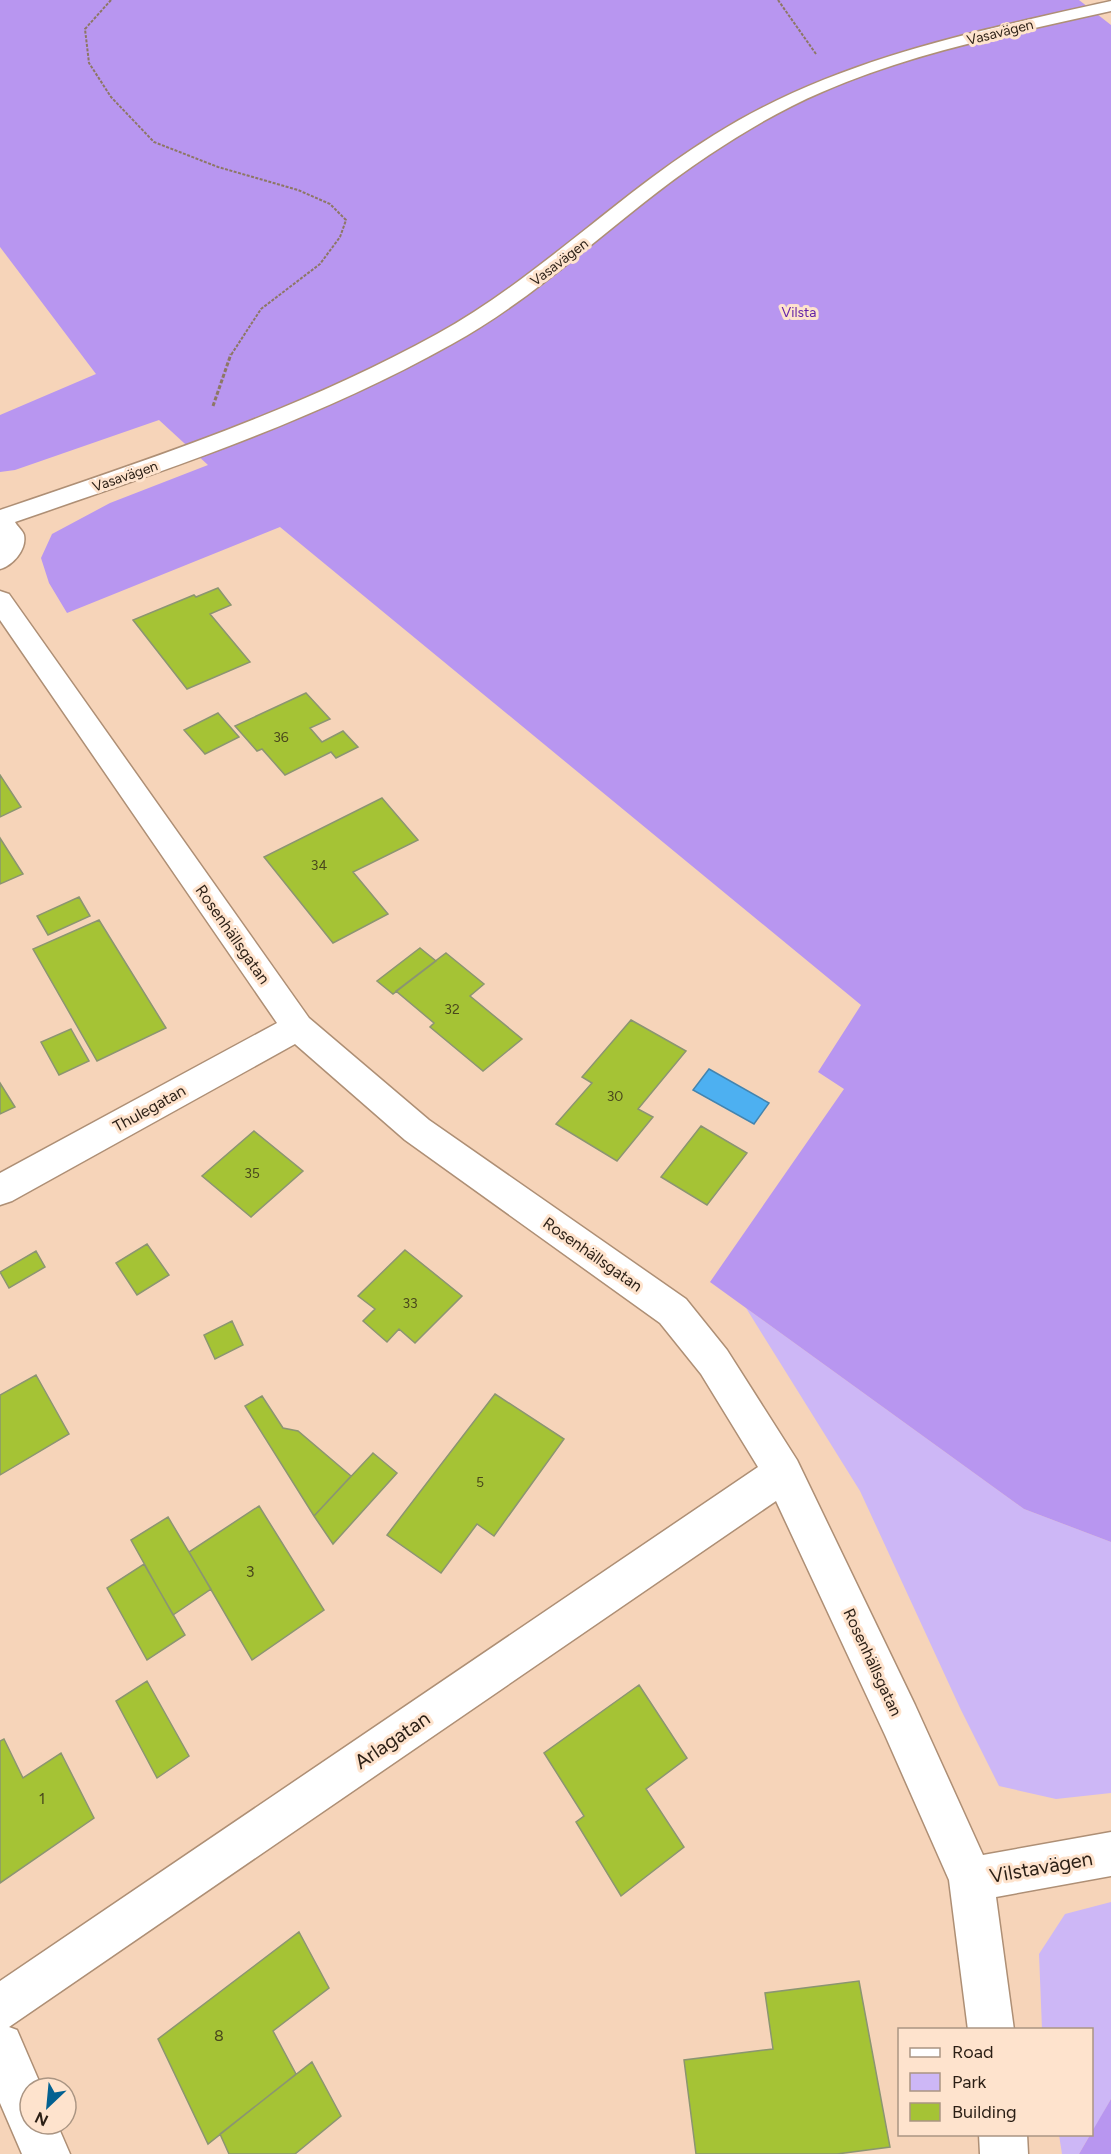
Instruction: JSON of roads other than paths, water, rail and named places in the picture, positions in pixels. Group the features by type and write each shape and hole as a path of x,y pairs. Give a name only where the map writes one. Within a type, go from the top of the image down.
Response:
{"street":[{"name":"Vasavägen","path":"0,519 155,466 294,411 441,341 482,318 516,294 680,166 728,135 792,99 835,80 912,55 1111,6"},
{"path":"0,519 11,535 10,548 0,561"},
{"name":"Rosenhällsgatan","path":"0,600 298,1027 417,1130 673,1311 714,1362 783,1473 895,1710 971,1879 991,2028"},
{"name":"Thulegatan","path":"0,1190 298,1027"},
{"name":"Arlagatan","path":"0,2008 783,1473"},
{"name":"Vilstavägen","path":"971,1879 1111,1854"},
{"path":"0,2047 18,2089"},
{"path":"38,2136 46,2154"},
{"path":"1003,2136 1004,2154"}],"water":[{"path":"709,1069 769,1103 754,1124 693,1090"}],"park label":[{"name":"Vilsta","path":"799,312"}]}
